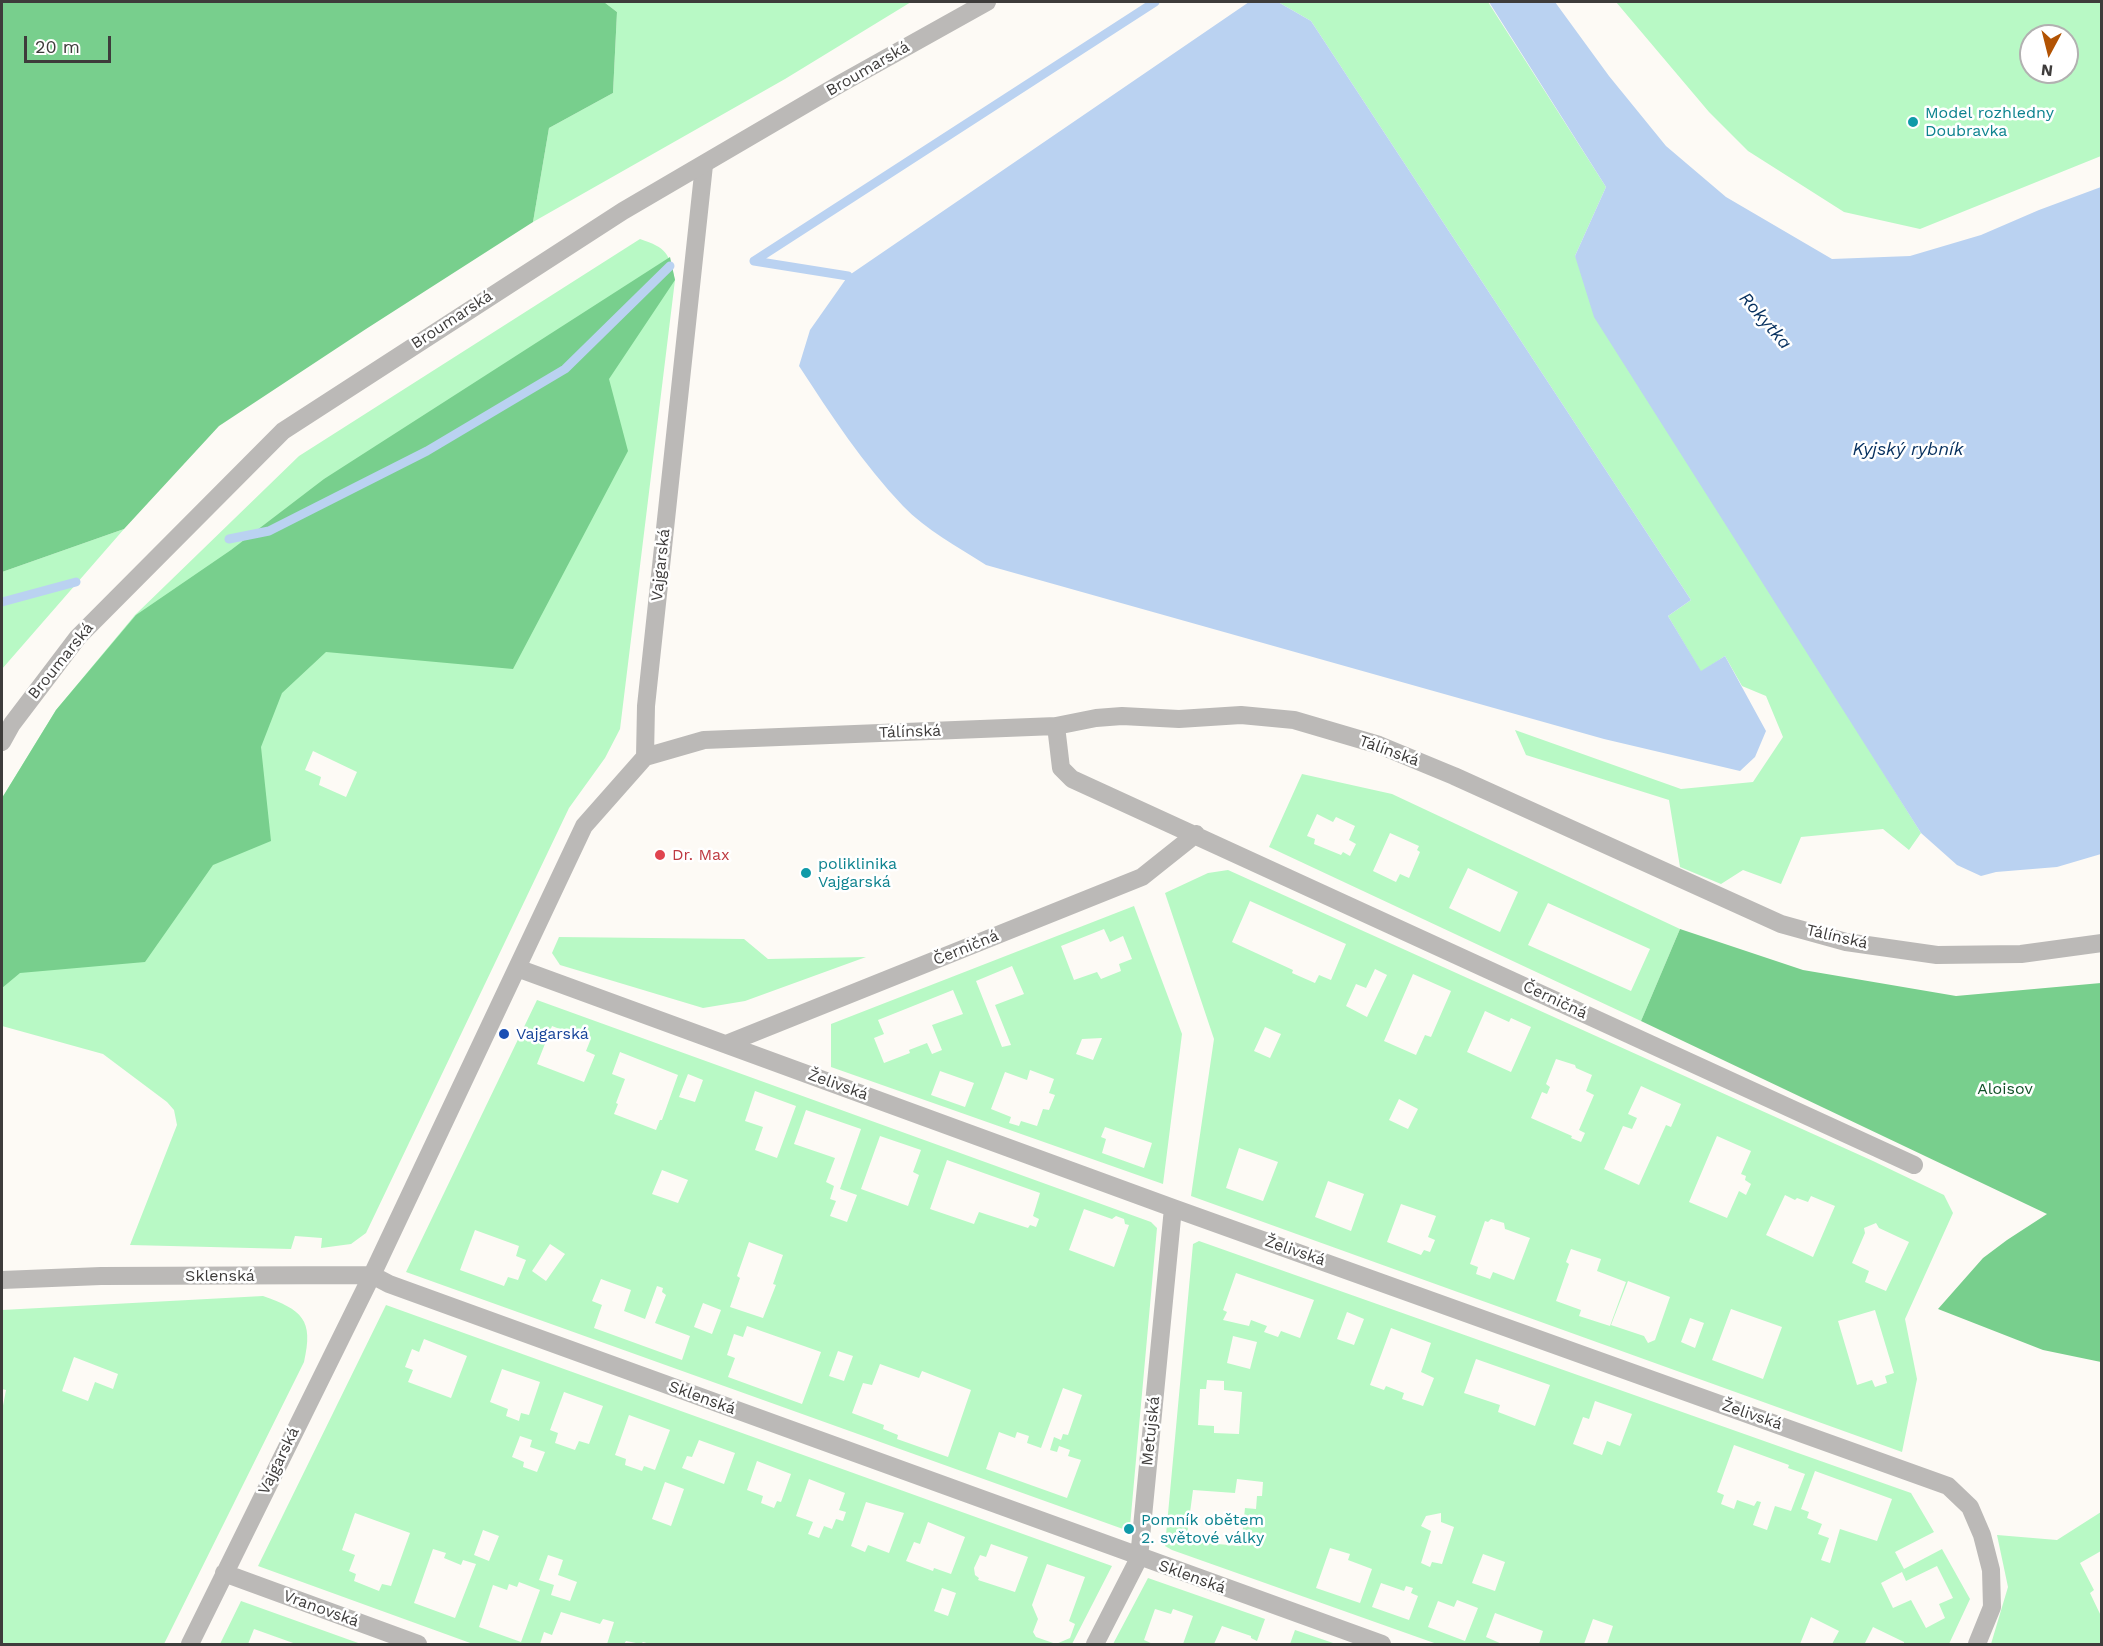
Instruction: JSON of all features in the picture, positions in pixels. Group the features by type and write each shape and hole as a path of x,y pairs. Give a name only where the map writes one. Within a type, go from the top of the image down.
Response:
{"street":[{"name":"Broumarská","path":"2,742 12,724 78,637 283,431 623,211 840,84 987,2"},
{"name":"Vajgarská","path":"190,1644 372,1275 584,826 645,757 646,706 704,165"},
{"name":"Tálínská","path":"645,757 704,741 1056,726 1096,718 1122,716 1179,719 1241,715 1294,720 1378,745 1454,776 1781,924 1835,939 1937,954 2021,954 2102,943"},
{"name":"Černičná","path":"1056,726 1061,768 1072,779 1914,1165"},
{"name":"Černičná","path":"726,1044 1142,877 1196,834"},
{"name":"Želivská","path":"517,968 1173,1208 1948,1486 1970,1507 1982,1535 1991,1570 1992,1606 1977,1644"},
{"name":"Metujská","path":"1095,1644 1139,1558 1173,1208"},
{"name":"Sklenská","path":"2,1280 101,1276 372,1275 388,1284 1139,1558 1382,1644"},
{"name":"Vranovská","path":"224,1574 418,1644"}],"green space":[{"path":"2,2 604,2 617,12 613,93 549,128 533,222 219,426 124,529 2,572"},
{"path":"604,2 911,2 785,79 533,222 549,128 613,93 617,12"},
{"path":"1278,2 1488,2 1606,187 1575,256 1840,703 1921,833 1909,850 1883,829 1801,837 1781,884 1743,870 1721,884 1680,867 1669,800 1526,755 1515,730 1681,789 1753,782 1783,737 1766,696 1742,686 1725,656 1701,672 1668,616 1691,600 1311,21"},
{"path":"1616,2 2101,2 2101,156 1920,229 1844,212 1748,151 1709,112"},
{"path":"640,239 656,245 671,263 675,280 620,729 605,758 569,808 366,1233 351,1244 321,1248 322,1238 295,1236 291,1249 130,1245 177,1125 174,1110 167,1102 103,1054 2,1026 2,798 56,710 135,615 299,456","holes":["313,751 357,772 346,797 319,785 321,777 305,770"]},
{"path":"670,257 675,280 609,379 628,451 513,669 326,652 282,693 261,747 271,841 213,865 145,962 20,973 2,988 2,798 56,710 136,615 231,550 324,479"},
{"path":"124,529 2,669 2,572"},
{"path":"1302,774 1392,794 1680,929 1641,1021 1269,847","holes":["1317,814 1333,822 1336,817 1355,826 1349,840 1356,844 1350,856 1343,852 1341,855 1314,844 1315,839 1307,836","1390,833 1419,846 1417,850 1420,852 1409,878 1400,874 1396,882 1373,871","1468,868 1518,892 1500,932 1449,908","1548,903 1650,949 1631,991 1528,945"]},
{"path":"1228,870 1944,1195 1953,1213 1905,1319 1917,1379 1902,1452 1191,1196 1214,1039 1165,893 1208,873","holes":["1250,901 1346,944 1331,980 1319,975 1315,983 1292,973 1293,970 1232,942","1375,969 1387,975 1367,1017 1346,1006 1356,984 1366,988","1413,974 1451,991 1431,1037 1425,1035 1416,1055 1384,1041","1485,1011 1509,1022 1511,1018 1531,1027 1511,1072 1467,1052","1265,1027 1281,1034 1270,1058 1254,1051","1556,1059 1575,1065 1576,1068 1592,1075 1586,1091 1594,1095 1579,1130 1585,1133 1581,1142 1531,1118 1542,1092 1547,1094 1550,1087 1546,1084","1641,1086 1681,1104 1671,1127 1666,1125 1639,1185 1604,1169 1623,1126 1632,1129 1637,1118 1628,1114","1399,1099 1418,1109 1408,1129 1389,1120","1717,1136 1751,1151 1741,1174 1746,1176 1745,1180 1751,1184 1746,1195 1739,1191 1727,1218 1689,1202","1239,1148 1278,1162 1263,1201 1226,1188","1328,1181 1364,1194 1351,1231 1315,1217","1785,1195 1795,1200 1797,1198 1808,1202 1811,1196 1835,1206 1813,1257 1766,1235","1401,1204 1436,1216 1428,1237 1435,1240 1430,1252 1424,1250 1421,1255 1387,1242","1491,1219 1504,1223 1505,1229 1530,1238 1514,1280 1493,1272 1490,1279 1476,1274 1478,1267 1470,1264 1485,1221 1488,1222","1876,1223 1879,1228 1909,1242 1886,1291 1865,1282 1869,1271 1852,1263 1865,1233 1864,1228","1571,1249 1601,1259 1597,1271 1626,1282 1610,1326 1579,1316 1581,1310 1556,1301 1569,1264 1566,1262","1628,1281 1670,1297 1655,1340 1648,1343 1644,1336 1611,1325","1731,1309 1782,1327 1763,1379 1712,1360","1875,1310 1894,1373 1885,1376 1887,1383 1875,1387 1872,1380 1857,1385 1838,1321","1690,1318 1704,1323 1695,1348 1681,1342"]},
{"path":"1134,906 1182,1034 1163,1184 831,1067 831,1024","holes":["1104,929 1110,942 1123,936 1132,959 1119,964 1121,971 1101,979 1097,972 1074,980 1061,946","1012,966 1024,994 995,1005 1011,1045 1002,1047 976,981","953,990 963,1014 932,1025 942,1050 932,1054 927,1043 909,1050 910,1053 884,1063 874,1038 884,1034 878,1020","1102,1038 1093,1060 1076,1054 1082,1039","1030,1070 1054,1079 1049,1093 1055,1095 1049,1110 1043,1109 1037,1126 1021,1121 1019,1126 1009,1123 1011,1117 991,1109 1005,1072 1027,1080","940,1071 974,1083 965,1107 931,1095","1105,1127 1152,1143 1144,1168 1102,1153 1106,1139 1101,1137"]},
{"name":"Aloisov","path":"1680,929 1803,970 1956,996 2101,983 2101,1362 2043,1350 1938,1309 1983,1258 2047,1214 1641,1021"},
{"path":"559,937 744,939 768,959 866,957 745,1001 703,1008 560,965 552,953"},
{"path":"537,1000 1151,1222 1157,1228 1130,1526 1123,1529 406,1272","holes":["552,1026 590,1041 586,1051 595,1055 584,1082 537,1064","620,1052 678,1075 662,1120 656,1130 614,1114 618,1104 616,1103 625,1079 612,1074","688,1074 703,1080 695,1102 679,1097","755,1091 796,1106 777,1158 755,1150 763,1127 745,1121","806,1110 861,1129 840,1189 857,1195 847,1222 830,1216 836,1201 830,1199 834,1186 826,1182 835,1158 794,1144","880,1136 921,1150 913,1172 919,1175 908,1206 861,1189","947,1160 1040,1193 1033,1216 1039,1219 1036,1227 1030,1225 1028,1228 979,1212 974,1224 930,1209","662,1170 688,1180 678,1203 652,1194","1084,1209 1112,1219 1116,1216 1124,1219 1125,1224 1129,1225 1114,1267 1069,1250","475,1230 519,1246 516,1256 526,1260 518,1280 508,1277 504,1286 460,1270","749,1242 783,1255 773,1284 776,1285 763,1318 730,1307 740,1278 737,1276","550,1244 565,1254 546,1281 532,1271","601,1279 631,1290 624,1311 645,1319 657,1286 663,1288 662,1292 666,1295 655,1323 690,1336 682,1360 594,1328 602,1305 592,1301","703,1303 721,1310 712,1334 694,1327","747,1326 821,1352 802,1404 728,1377 735,1358 727,1355 734,1334 743,1337","838,1351 853,1356 844,1381 829,1376","880,1364 919,1378 922,1371 971,1390 948,1457 897,1439 898,1435 883,1429 884,1425 852,1413 863,1383 872,1385","1063,1388 1082,1395 1068,1435 1063,1434 1061,1440 1054,1437 1050,1450 1057,1452 1059,1446 1070,1450 1068,1456 1081,1460 1067,1498 986,1469 999,1432 1015,1438 1017,1432 1029,1436 1027,1443 1041,1448"]},
{"path":"1199,1241 1911,1493 1934,1532 1895,1552 1904,1569 1942,1549 1970,1599 1949,1644 1904,1644 1873,1627 1865,1643 1867,1644 1832,1644 1839,1631 1811,1617 1800,1644 1607,1644 1613,1626 1593,1619 1584,1644 1539,1644 1543,1631 1495,1613 1486,1637 1502,1644 1437,1644 1172,1550 1165,1546 1193,1244","holes":["1236,1273 1314,1300 1300,1338 1281,1331 1278,1337 1264,1332 1267,1326 1251,1320 1249,1326 1223,1320 1227,1312 1223,1310","1347,1312 1364,1319 1354,1345 1337,1339","1391,1328 1431,1343 1421,1372 1434,1378 1423,1406 1402,1399 1404,1393 1386,1386 1384,1390 1370,1385","1233,1336 1257,1342 1250,1369 1227,1363","1476,1359 1550,1385 1535,1426 1498,1412 1500,1405 1464,1393","1207,1380 1224,1381 1224,1390 1242,1392 1239,1434 1214,1433 1214,1426 1198,1425 1200,1389 1206,1389","1595,1401 1632,1414 1620,1446 1607,1441 1602,1455 1573,1444 1583,1417 1589,1419","1734,1445 1789,1465 1788,1468 1805,1474 1791,1511 1775,1506 1767,1530 1753,1525 1761,1502 1757,1501 1754,1506 1737,1500 1734,1509 1721,1504 1724,1495 1717,1492","1815,1471 1892,1499 1877,1541 1840,1529 1830,1563 1821,1560 1829,1538 1818,1534 1822,1524 1807,1518 1809,1512 1801,1509","1237,1479 1263,1482 1262,1496 1257,1496 1256,1509 1245,1508 1241,1546 1193,1542 1187,1535 1193,1490 1235,1493","1441,1513 1441,1522 1454,1527 1442,1564 1432,1562 1430,1567 1421,1563 1431,1531 1421,1526 1426,1516","1330,1548 1350,1554 1348,1560 1372,1569 1360,1603 1316,1588","1483,1554 1505,1562 1495,1591 1472,1583","1937,1566 1953,1598 1939,1604 1945,1618 1926,1628 1911,1600 1893,1608 1881,1583 1902,1572 1906,1581","1381,1583 1404,1591 1406,1586 1413,1588 1411,1593 1418,1596 1409,1620 1372,1607","1457,1600 1478,1608 1465,1641 1428,1627 1438,1601 1454,1607"]},
{"path":"263,1296 296,1312 306,1326 307,1347 304,1362 164,1644 2,1644 2,1411 6,1390 2,1389 2,1310","holes":["74,1357 118,1374 113,1389 95,1382 88,1401 62,1391"]},
{"path":"386,1305 1112,1566 1072,1644 1056,1644 650,1644 643,1642 641,1644 626,1641 624,1644 607,1644 614,1622 603,1619 600,1624 561,1612 552,1635 544,1632 540,1644 473,1644 258,1566","holes":["424,1339 467,1356 451,1398 408,1382 413,1370 405,1367 412,1349 419,1352","502,1369 540,1382 529,1415 521,1413 519,1421 506,1416 508,1409 490,1402","564,1392 603,1406 589,1444 579,1441 575,1450 555,1443 558,1433 550,1430","629,1415 670,1430 655,1470 644,1466 642,1471 625,1465 626,1459 615,1455","520,1436 532,1440 530,1447 545,1452 537,1472 523,1467 524,1462 512,1457","699,1440 735,1453 724,1484 682,1468 687,1456 692,1457","757,1461 791,1474 781,1502 777,1501 774,1508 761,1503 763,1496 747,1490","809,1479 845,1493 839,1510 846,1512 843,1521 836,1519 832,1529 824,1526 819,1538 808,1534 813,1522 796,1516","665,1482 684,1489 671,1526 652,1519","866,1502 904,1513 889,1553 868,1545 865,1552 851,1546","355,1513 410,1533 391,1586 382,1584 379,1591 354,1581 356,1574 349,1571 355,1555 342,1550","928,1522 965,1537 951,1574 934,1568 933,1571 906,1561 914,1542 920,1544","483,1530 499,1536 489,1561 474,1555","991,1544 1028,1557 1015,1592 978,1580 979,1578 975,1575 974,1568 980,1555 986,1557","433,1549 446,1553 444,1558 461,1565 463,1560 476,1564 455,1618 414,1603","548,1555 563,1560 558,1575 577,1582 570,1601 551,1595 554,1585 539,1580","1047,1564 1085,1577 1069,1621 1075,1624 1070,1638 1056,1644 1036,1637 1033,1632 1038,1619 1032,1605","519,1582 540,1590 521,1642 479,1627 493,1585 507,1590 509,1584 517,1587","942,1588 956,1593 948,1616 934,1611"]},
{"path":"2101,1512 2101,1551 2080,1563 2094,1590 2090,1593 2101,1616 2101,1644 1991,1644 2008,1587 1997,1535 2057,1540"},
{"path":"1148,1578 1265,1619 1257,1641 1251,1636 1222,1626 1214,1644 1183,1644 1193,1616 1173,1609 1171,1614 1155,1609 1144,1640 1153,1644 1113,1644"},
{"path":"241,1601 361,1644 296,1644 254,1629 248,1644 220,1644"},
{"path":"1295,1630 1336,1644 1290,1644"}],"water":[{"path":"1249,2 1278,2 1311,21 1691,600 1668,616 1701,671 1725,656 1766,731 1755,757 1740,771 1604,739 986,565 932,530 903,506 835,421 799,366 810,330 848,276"},
{"name":"Kyjský rybník","path":"1489,2 1555,2 1609,76 1666,146 1726,197 1832,259 1910,256 1981,235 2101,187 2101,854 2057,867 1996,872 1981,876 1957,865 1921,833 1594,317 1575,256 1606,187"}],"waterway":[{"path":"754,261 1155,2"},
{"path":"754,261 848,276"},
{"path":"229,539 269,531 427,451 565,369 670,266"},
{"path":"2,602 76,582"}],"place":[{"name":"Model rozhledny Doubravka","path":"1913,122"},
{"name":"Dr. Max","path":"660,855"},
{"name":"poliklinika Vajgarská","path":"806,873"},
{"name":"Vajgarská","path":"504,1034"},
{"name":"Pomník obětem 2. světové války","path":"1129,1529"}],"water label":[{"name":"Rokytka","path":"1765,321"}]}
